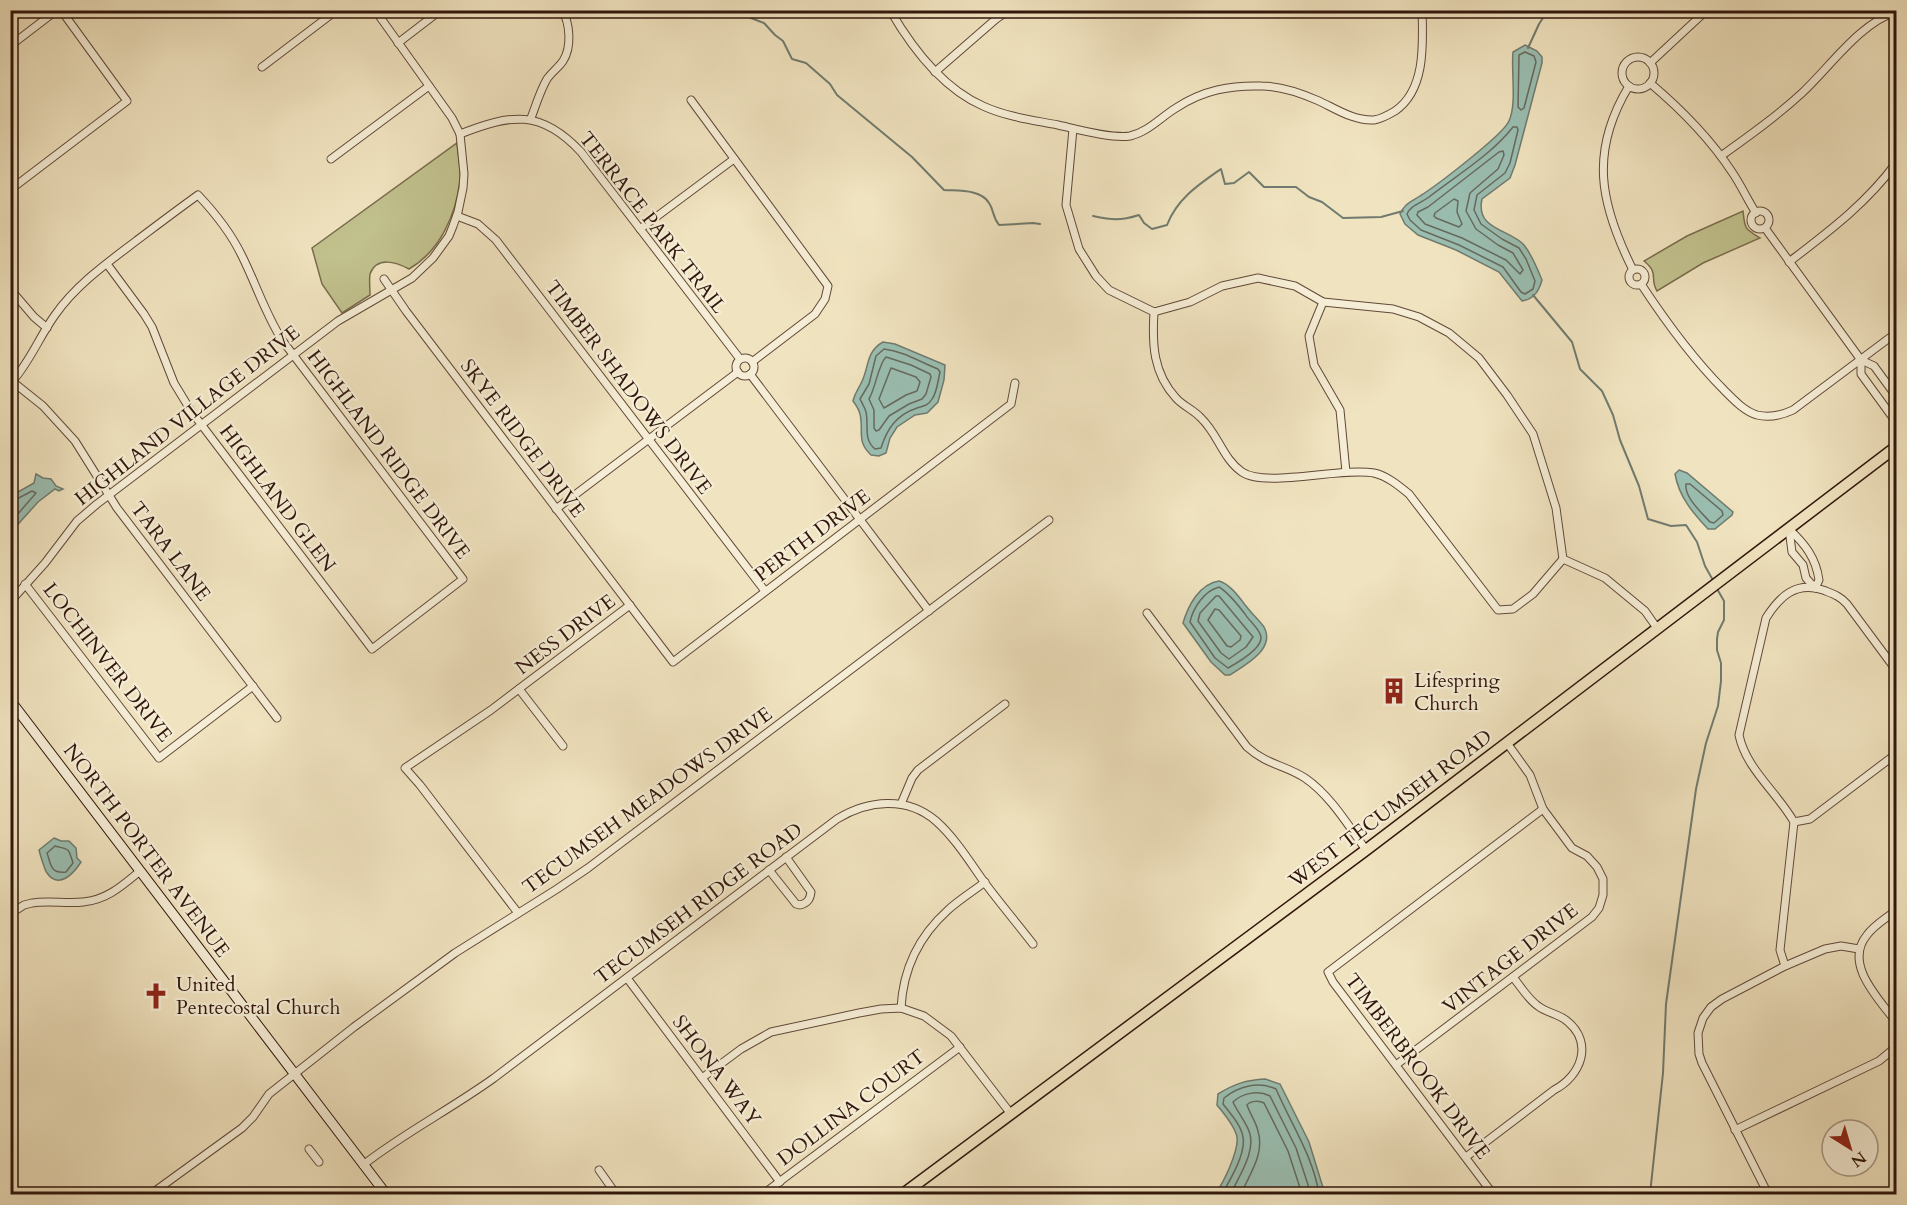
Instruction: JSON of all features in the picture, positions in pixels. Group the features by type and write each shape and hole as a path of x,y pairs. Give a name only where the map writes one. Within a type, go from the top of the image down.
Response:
{"main road":[{"name":"WEST TECUMSEH ROAD","path":"903,1194 1366,850 1896,447"},
{"name":"NORTH PORTER AVENUE","path":"10,700 386,1194"}],"street":[{"path":"10,45 59,10 127,101 10,190"},
{"path":"262,67 337,10"},
{"path":"375,10 452,118 460,134 490,122 531,118 549,77 564,59 568,39 567,18 562,10"},
{"path":"398,43 441,10"},
{"path":"890,10 911,42 935,72 959,92 983,106 1009,115 1073,129 1129,136 1142,132 1197,96 1212,90 1246,85 1275,86 1294,91 1351,117 1375,120 1394,111 1408,99 1415,87 1419,68 1422,10"},
{"path":"935,72 1009,10"},
{"path":"1650,63 1707,10"},
{"path":"1721,156 1768,122 1802,93 1878,20 1896,12"},
{"path":"1639,57 1650,63 1654,74 1650,83 1638,89 1629,86 1623,77 1623,68 1626,63 1639,57"},
{"path":"1650,83 1698,126 1721,156 1756,213"},
{"path":"331,159 429,86"},
{"path":"1629,86 1611,122 1602,172 1610,216 1619,242 1633,270"},
{"path":"691,100 828,286 825,299 815,314 752,362"},
{"name":"TERRACE PARK TRAIL","path":"531,118 552,127 568,138 581,152 740,359"},
{"path":"1073,129 1066,205 1079,249 1096,276 1109,290 1154,312 1191,302 1222,286 1258,278 1294,286 1323,303 1393,309 1419,317 1449,333 1479,358 1533,434 1556,508 1563,559 1533,594 1513,609 1498,610 1409,494 1393,481 1374,473 1346,472 1257,479 1243,473 1230,462 1216,436 1201,417 1176,399 1163,380 1154,356 1154,312"},
{"name":"HIGHLAND VILLAGE DRIVE","path":"10,602 45,563 76,521 293,354 348,314 412,278 433,258 448,236 461,200 464,174 460,134"},
{"path":"640,229 734,159"},
{"path":"1788,262 1856,210 1886,178 1896,163"},
{"name":"HIGHLAND RIDGE DRIVE","path":"107,264 198,195 212,210 233,240 246,263 267,314 293,354 463,579"},
{"path":"1762,211 1768,215 1769,222 1765,228 1756,228 1752,223 1752,218 1756,213 1762,211"},
{"name":"TIMBER SHADOWS DRIVE","path":"457,216 478,224 496,240 765,591"},
{"path":"1765,228 1860,360 1874,366 1896,396"},
{"path":"12,383 67,299 107,264"},
{"name":"HIGHLAND GLEN","path":"107,264 152,327 174,383 201,424 372,649 463,579"},
{"path":"1641,269 1644,273 1646,278 1641,285 1634,285 1629,280 1629,274 1633,270 1641,269"},
{"path":"384,279 391,290"},
{"path":"1641,285 1668,325 1702,368 1736,402 1760,416 1777,416 1793,410 1896,333"},
{"path":"10,289 34,317 47,328"},
{"name":"SKYE RIDGE DRIVE","path":"391,290 630,605"},
{"path":"1323,303 1309,336 1314,365 1340,410 1346,472"},
{"path":"746,358 752,362 753,368 750,374 743,375 738,372 736,365 740,359 746,358"},
{"path":"1860,360 1861,374 1896,422"},
{"path":"556,509 738,372"},
{"path":"750,374 929,610"},
{"name":"TARA LANE","path":"12,383 43,406 75,441 108,495 277,718"},
{"name":"PERTH DRIVE","path":"630,605 673,662 1011,404 1014,383"},
{"name":"TECUMSEH MEADOWS DRIVE","path":"151,1194 249,1122 269,1094 431,970 470,942 557,889 588,867 1049,520"},
{"path":"1789,529 1792,552 1803,565 1806,578 1815,588"},
{"path":"1789,529 1804,543 1813,559 1819,580 1815,588"},
{"path":"1563,559 1605,578 1645,611 1658,628"},
{"name":"HIGHLAND VILLAGE DRIVE","path":"10,595 23,586"},
{"name":"LOCHINVER DRIVE","path":"23,586 159,758 253,686"},
{"path":"1785,966 1780,950 1794,822 1747,758 1739,735 1766,618 1776,603 1785,595 1800,588 1815,588 1839,596 1896,670"},
{"name":"NESS DRIVE","path":"518,913 405,768 478,719 630,605"},
{"path":"1147,613 1247,747 1262,759 1302,776 1312,783 1329,801 1366,850"},
{"path":"519,689 563,746"},
{"path":"901,804 918,770 1005,704"},
{"name":"VINTAGE DRIVE","path":"1396,1065 1592,917 1599,908 1603,895 1603,879 1597,867 1587,856 1572,848 1544,809 1530,774 1507,743"},
{"path":"1794,822 1810,819 1896,754"},
{"name":"TECUMSEH RIDGE ROAD","path":"363,1165 400,1138 472,1094 786,857 837,819 853,810 886,803 901,804 918,810 935,820 954,840 1033,944"},
{"name":"TIMBERBROOK DRIVE","path":"1493,1194 1333,982 1328,972 1544,809"},
{"path":"769,870 792,900 800,905 808,902 811,892 786,857"},
{"path":"10,914 24,905 43,902 92,901 112,893 140,871"},
{"path":"901,1008 910,963 925,935 950,909 985,882"},
{"path":"1896,910 1867,934 1859,949 1864,979 1896,1022"},
{"path":"1768,1194 1702,1064 1698,1032 1703,1018 1711,1007 1722,999 1785,966 1825,949 1841,946 1859,949"},
{"path":"1466,1156 1565,1084 1575,1072 1582,1054 1583,1046 1568,1021 1540,1007 1513,977"},
{"name":"SHONA WAY","path":"627,978 780,1182"},
{"path":"702,1078 747,1045 771,1032 859,1013 901,1008 934,1021 951,1036 1011,1114"},
{"name":"DOLLINA COURT","path":"763,1194 960,1047"},
{"path":"1735,1130 1879,1062 1896,1047"},
{"path":"309,1149 319,1162"},
{"path":"599,1170 616,1194"},
{"path":"1891,1194 1896,1192"}],"green space":[{"path":"457,143 460,166 458,193 450,219 438,242 409,269 387,262 377,265 370,274 370,295 342,313 322,284 312,248"},
{"path":"1743,211 1746,228 1760,238 1703,263 1657,291 1652,269 1644,261 1687,236"}],"water":[{"path":"1525,45 1537,51 1542,57 1542,63 1515,165 1510,178 1482,199 1481,209 1489,223 1524,245 1536,266 1542,280 1539,288 1533,296 1522,301 1499,272 1456,250 1418,235 1405,224 1400,214 1406,205 1454,172 1504,128 1509,121 1513,106 1513,52"},
{"path":"883,342 895,344 945,365 944,380 938,402 927,413 915,415 897,427 890,438 886,453 879,456 871,455 866,450 861,436 860,414 853,401 871,354"},
{"path":"1679,470 1687,473 1733,512 1732,515 1715,529 1708,529 1683,497 1675,474"},
{"path":"36,474 51,479 56,486 63,489 59,491 55,489 38,502 11,532 11,496 34,483"},
{"path":"1219,581 1237,595 1264,627 1267,635 1266,642 1257,656 1230,675 1225,675 1211,662 1183,623 1191,603 1200,591"},
{"path":"54,838 69,841 76,848 77,858 81,862 70,875 61,880 52,878 47,873 39,850"},
{"path":"1265,1079 1280,1084 1309,1142 1325,1194 1215,1194 1230,1167 1237,1143 1234,1129 1217,1105 1218,1094 1240,1083"}],"waterway":[{"path":"726,10 764,23 783,41 792,59 806,63 830,84 837,95 912,157 944,190 981,195 989,203 999,225 1040,224"},
{"path":"1528,48 1548,10"},
{"path":"1093,216 1116,219 1139,215 1152,229 1167,225 1182,200 1221,169 1225,184 1234,183 1249,172 1264,187 1296,187 1343,218 1381,217 1403,211"},
{"path":"1533,295 1572,342 1580,369 1602,391 1639,486 1648,519 1671,526 1686,525 1697,542 1705,566 1714,582"},
{"path":"1650,1194 1663,1073 1666,1004 1696,789 1706,743 1718,706 1721,681 1717,639 1724,620 1724,601 1716,587"}],"place":[{"name":"Lifespring Church","path":"1394,691"},
{"name":"United Pentecostal Church","path":"156,996"}]}
